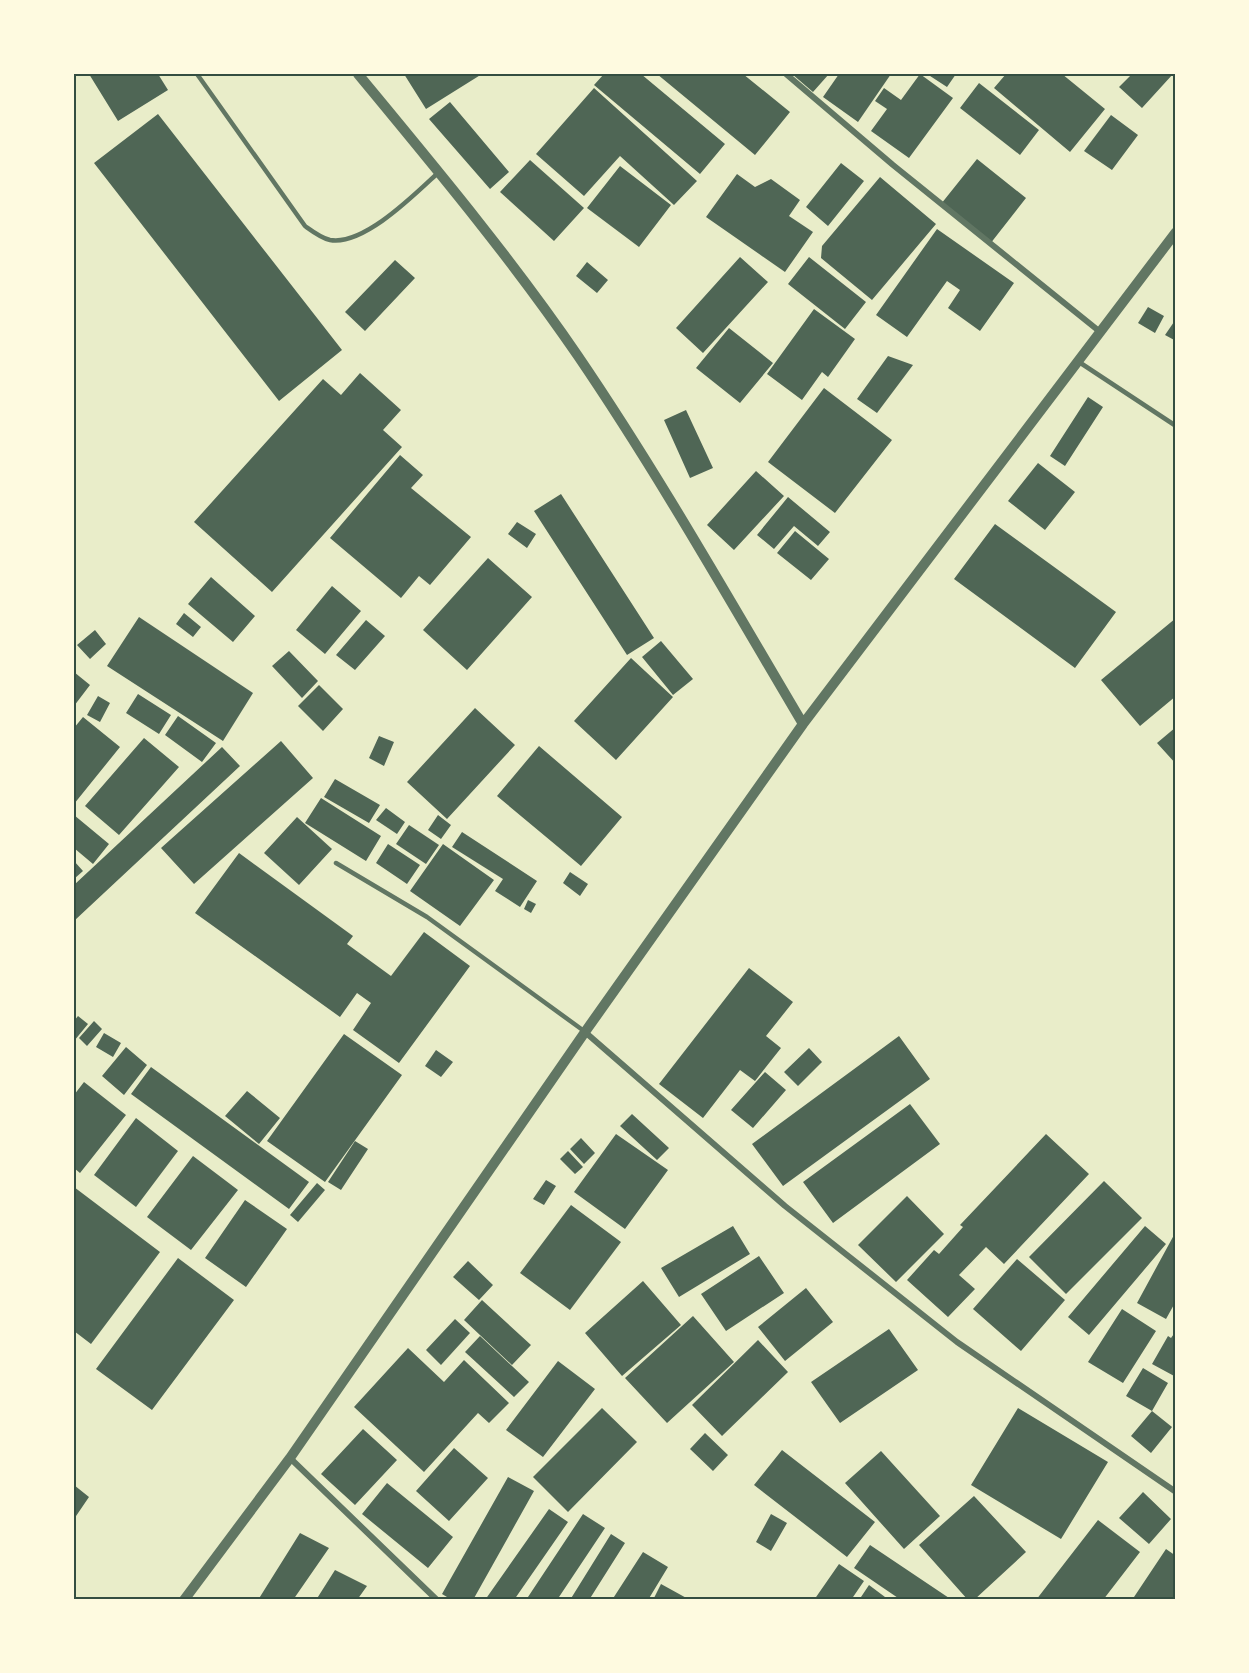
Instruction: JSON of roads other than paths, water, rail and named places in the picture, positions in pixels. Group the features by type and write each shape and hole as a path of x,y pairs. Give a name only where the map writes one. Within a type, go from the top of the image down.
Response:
{"street":[{"path":"358,74 478,220 577,355 636,444 803,724"},
{"path":"786,74 893,165 1099,331"},
{"path":"184,1599 290,1458 585,1032 803,724 1176,232"},
{"path":"585,1032 785,1206 957,1342 1176,1492"},
{"path":"290,1458 437,1599"}],"lane":[{"path":"197,74 305,226 327,240 345,240 356,237 403,205 439,172"},
{"path":"1077,361 1176,426"},
{"path":"336,863 427,917 585,1032"}]}
